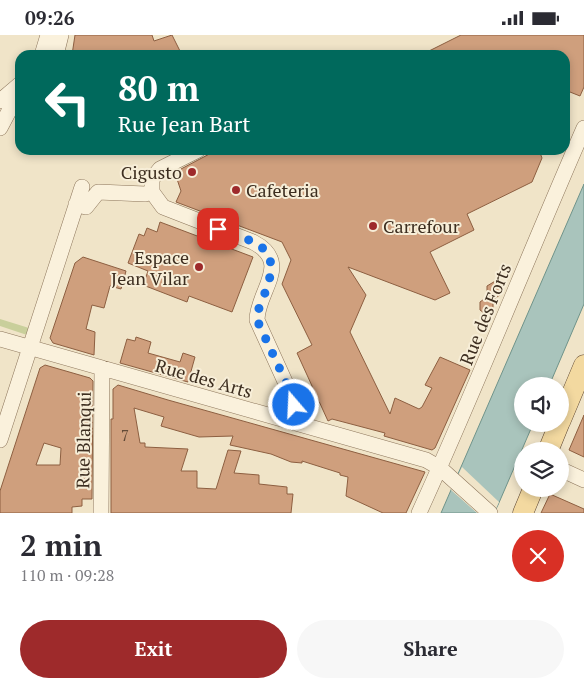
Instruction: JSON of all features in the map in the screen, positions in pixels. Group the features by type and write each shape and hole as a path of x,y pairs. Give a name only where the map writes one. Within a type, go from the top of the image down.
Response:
{"main road":[{"path":"569,408 578,394 584,365"},
{"path":"523,513 530,497"}],"street":[{"path":"44,50 48,35"},
{"path":"57,50 61,35"},
{"path":"0,101 15,88"},
{"path":"0,128 9,111 15,105"},
{"name":"Rue des Forts","path":"419,513 440,468 584,129"},
{"path":"189,155 155,173 151,182 152,192 157,202 166,208 258,245 268,254 272,265 257,320 291,393 294,405 291,421"},
{"path":"0,441 82,187"},
{"path":"76,204 86,207 98,192 145,194 152,192"},
{"name":"Rue des Arts","path":"0,339 426,460 440,468 490,513"},
{"name":"Rue Blanqui","path":"101,513 102,369"},
{"path":"569,473 584,480"}],"green space":[{"path":"0,319 29,328 30,336 0,326"}],"water":[{"path":"584,184 584,304 553,377 514,377 514,432 530,432 525,442 514,442 514,468 498,505 494,513 441,513"}],"pier":[{"path":"462,467 499,502 494,513 477,513 451,490"}],"building":[{"path":"75,35 152,35 154,41 172,35 180,50 73,50"},
{"path":"461,35 584,35 584,87 580,96 570,92 570,50 431,50"},
{"name":"Carrefour","path":"208,155 541,155 542,158 532,182 467,214 474,230 430,252 450,293 435,300 348,267 366,295 350,332 390,414 395,398 419,409 422,407 432,388 425,385 440,357 470,370 435,448 432,450 384,436 385,433 332,419 328,421 297,353 312,345 282,284 291,260 282,242 176,202 181,191 177,179 181,169"},
{"name":"Espace Jean Vilar","path":"160,222 253,257 232,312 189,296 187,302 143,285 148,271 128,263 139,234 144,236 147,228 157,232"},
{"path":"83,257 126,271 121,289 110,286 104,308 92,305 86,329 95,332 94,355 53,343 50,338 75,263"},
{"path":"497,280 502,288 501,294 493,300 493,311 489,314 484,313 480,310 480,302 487,297 487,286"},
{"path":"136,337 151,342 148,353 180,362 183,353 195,357 188,382 120,363 127,339 135,341"},
{"path":"45,365 90,378 93,381 92,499 82,499 82,506 72,507 72,513 0,513 0,491 40,368","holes":["44,443 61,448 60,465 36,465"]},
{"path":"118,385 425,472 406,513 383,513 346,496 348,477 340,475 340,473 302,461 302,463 291,462 271,454 230,445 233,436 199,437 161,426 164,417 134,408 140,443 145,443 145,447 188,449 181,471 197,471 197,488 216,489 228,450 241,451 234,473 259,475 259,484 287,487 287,494 293,494 291,513 111,513 111,419 113,419 113,389"},
{"path":"584,415 584,457 569,450"},
{"path":"549,497 557,497 584,509 584,513 541,513"}],"place":[{"name":"Cigusto","path":"192,172"},
{"name":"Cafeteria","path":"236,190"},
{"name":"Carrefour","path":"373,226"},
{"name":"Espace Jean Vilar","path":"199,267"}],"route":[{"path":"218,229 254,242 265,250 270,258 273,269 257,320 291,393 294,405"}]}
